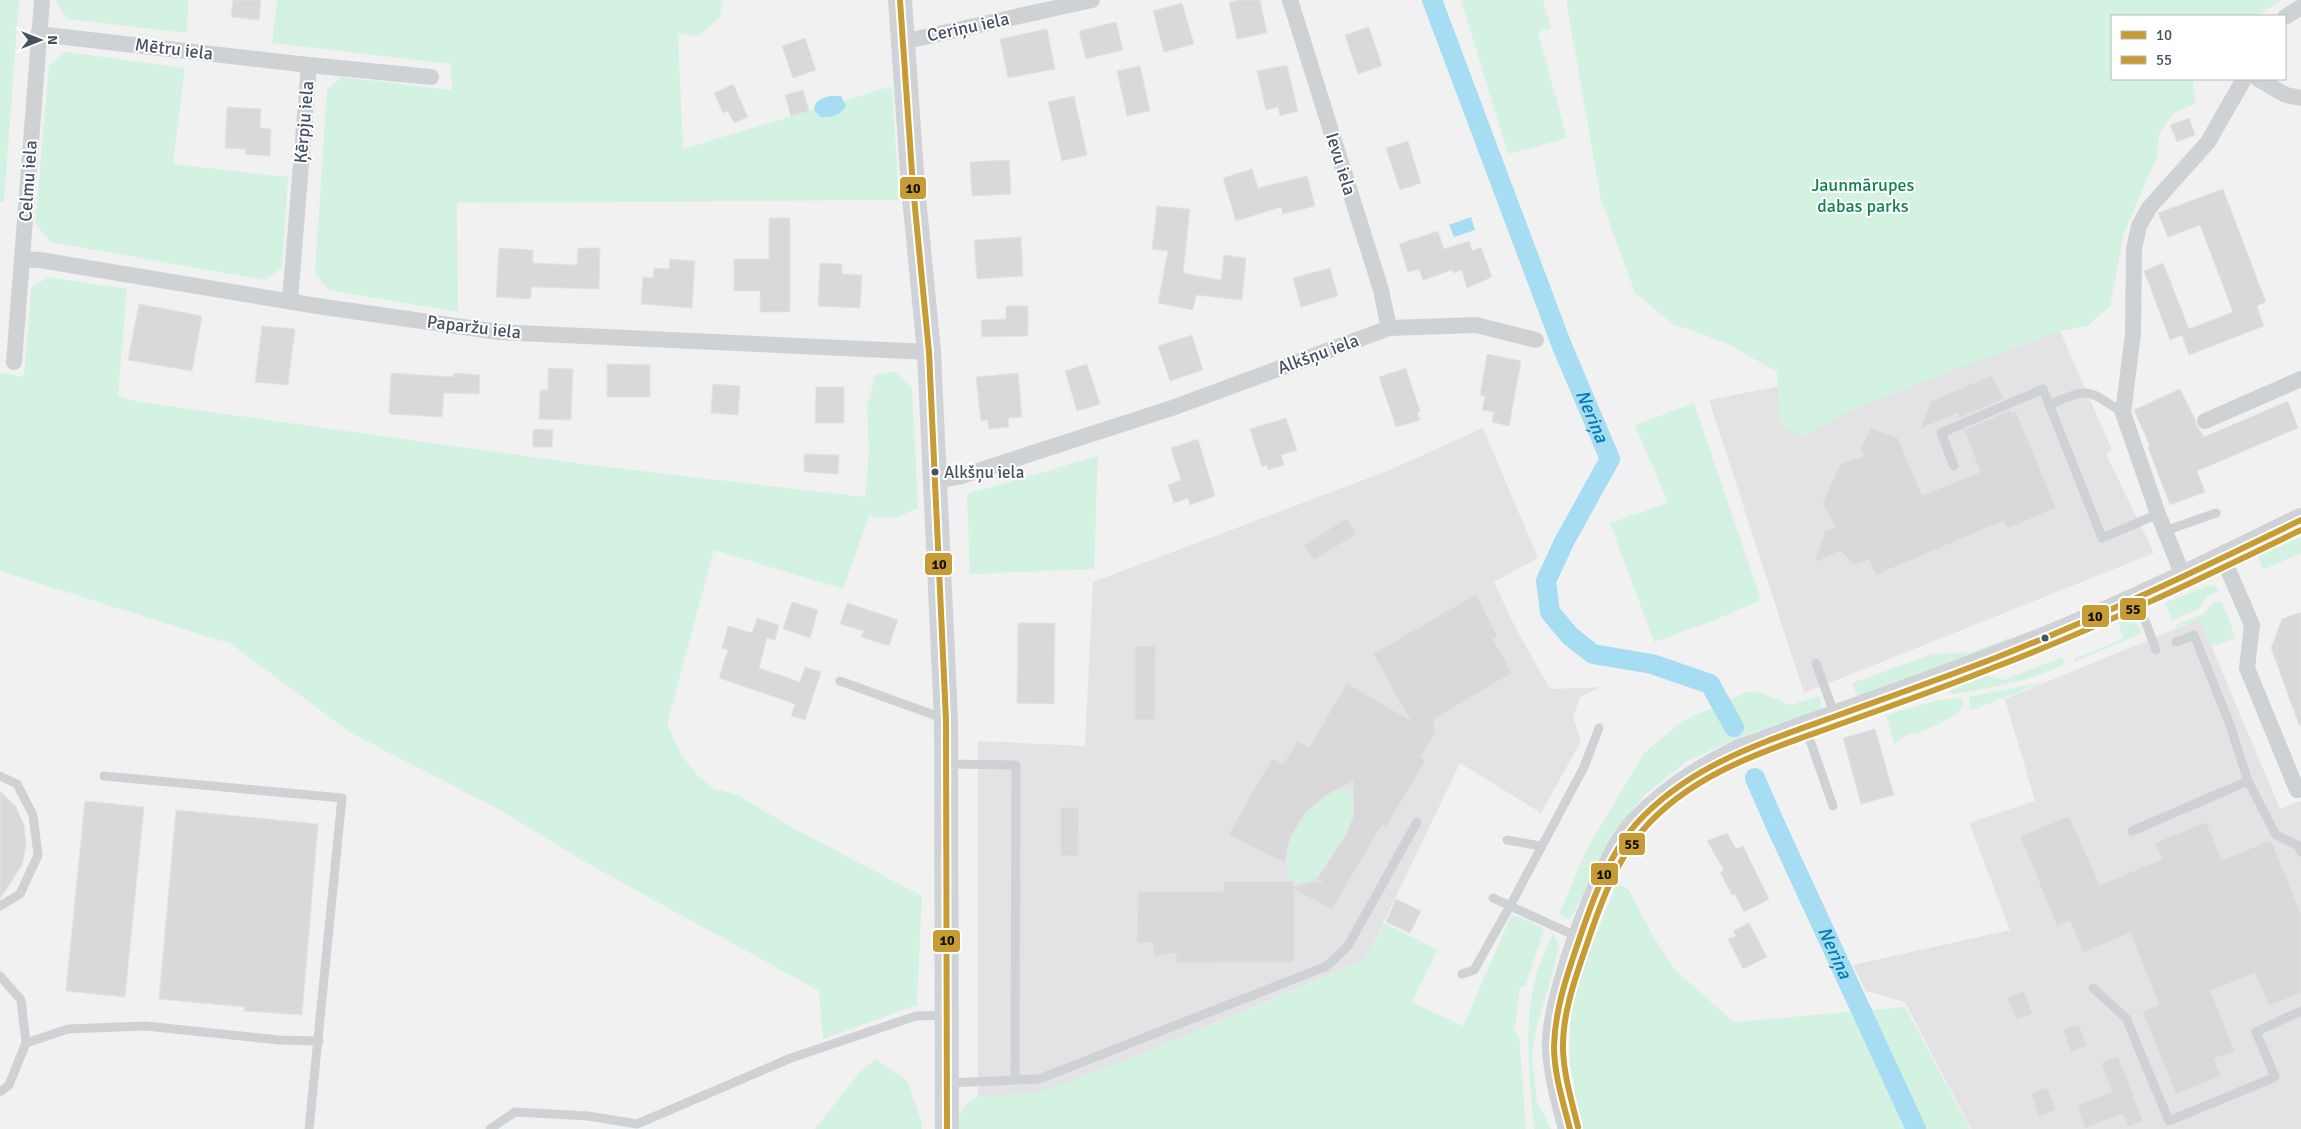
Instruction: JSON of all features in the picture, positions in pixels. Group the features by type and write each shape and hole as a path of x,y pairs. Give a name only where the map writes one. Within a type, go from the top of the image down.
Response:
{"main road":[{"path":"900,0 929,352 946,720 947,1129"},
{"path":"1570,1129 1558,1085 1553,1046 1557,1009 1580,938 1621,842 1658,802 1707,767 1740,751 2028,646 2184,578 2301,520"}],"street":[{"name":"Celmu iela","path":"14,362 42,0"},
{"name":"Ceriņu iela","path":"902,42 1092,0"},
{"name":"Ievu iela","path":"1290,0 1381,290 1389,328"},
{"path":"2286,16 2301,7"},
{"name":"Mētru iela","path":"38,34 309,65"},
{"name":"Ķērpju iela","path":"290,300 309,65 430,77"},
{"path":"2184,578 2158,514 2123,413 2133,334 2134,249 2139,226 2149,208 2208,142 2243,80"},
{"path":"2260,80 2286,95 2301,98"},
{"name":"Paparžu iela","path":"22,259 49,261 498,332 929,352"},
{"name":"Alkšņu iela","path":"934,481 962,476 1172,408 1389,328 1476,325 1536,340"},
{"path":"2205,421 2301,379"},
{"path":"2223,558 2252,625 2247,668 2297,790"}],"lane":[{"path":"1954,466 1941,433 2043,389 2102,538 2158,514"},
{"path":"2049,405 2079,392 2094,394 2123,413"},
{"path":"2165,531 2216,512"},
{"path":"2137,599 2156,650"},
{"path":"2176,642 2194,635 2229,722 2248,781 2276,835 2299,846 2301,852"},
{"path":"1816,663 1835,716"},
{"path":"840,681 946,720"},
{"path":"1805,727 1833,806"},
{"path":"1462,974 1474,970 1510,906 1540,846 1584,767 1598,728"},
{"path":"946,764 1016,765 1015,1080"},
{"path":"0,776 18,784 33,815 38,855 20,894 0,906"},
{"path":"104,776 342,798 309,1129"},
{"path":"2132,830 2248,781"},
{"path":"947,1083 1039,1079 1326,966 1348,946 1417,822"},
{"path":"1507,840 1540,846"},
{"path":"1493,898 1580,938"},
{"path":"0,976 21,1000 26,1043 9,1085 0,1092"},
{"path":"2093,988 2126,1018 2170,1120 2275,1077 2256,1032 2301,1011"},
{"path":"490,1129 515,1112 588,1116 637,1124 792,1058 916,1016 948,1014"},
{"path":"26,1043 68,1029 144,1026 279,1040 319,1041"}],"shaded area":[{"path":"2060,331 2112,450 2106,454 2154,553 1804,693 1709,400"},
{"path":"1483,428 1538,558 1494,582 1515,627 1550,689 1608,687 1598,688 1580,697 1573,717 1581,741 1541,813 1460,763 1366,959 978,1124 978,741 1085,746 1093,582 1390,470"},
{"path":"2200,619 2280,809 2301,801 2301,1129 1971,1129 1905,1002 1866,991 1853,965 2010,930 1969,823 2035,801 2005,699"}],"green space":[{"path":"0,0 19,0 4,202 0,202"},
{"path":"55,0 188,0 187,33 67,19"},
{"path":"277,0 723,0 720,17 699,36 678,34 683,149 892,86 899,200 457,203 458,312 328,290 315,273 327,89 342,77 452,90 451,64 272,43"},
{"path":"1461,0 1543,0 1551,28 1538,32 1567,138 1508,154"},
{"name":"Jaunmārupes dabas parks","path":"1566,0 2281,0 2258,15 2111,15 2111,80 2193,80 2195,104 2174,113 2159,134 2157,156 2124,233 2110,306 2088,326 2060,331 1930,379 1852,410 1803,437 1780,425 1777,372 1726,343 1673,324 1635,293 1601,200"},
{"path":"65,52 185,68 173,164 288,177 282,268 265,280 50,242 35,223 49,66"},
{"path":"48,277 127,289 118,396 140,402 582,464 865,497 869,452 867,406 875,375 894,371 912,388 918,508 897,517 874,518 870,513 843,589 714,550 667,724 681,754 698,776 713,788 737,795 786,824 922,896 917,1005 823,1039 819,991 583,861 502,811 351,733 231,644 0,571 0,372 24,377 31,288"},
{"path":"1694,403 1761,600 1715,620 1654,642 1610,523 1668,503 1635,425"},
{"path":"1098,456 1094,569 970,574 967,494"},
{"path":"2301,537 2301,553 2263,570 2257,554"},
{"path":"2209,585 2217,587 2219,591 2207,597 2199,609 2172,620 2165,603"},
{"path":"2213,602 2222,602 2236,638 2211,647 2200,619 2176,628 2175,625 2204,614"},
{"path":"2134,618 2142,633 2075,662 2074,659 2124,638 2118,623"},
{"path":"2008,638 2011,644 1858,699 1852,683 1933,654 1972,652"},
{"path":"2062,657 2064,664 2038,675 1994,687 1951,694 1950,690 1987,675 2004,680"},
{"path":"2047,681 1970,711 1969,697"},
{"path":"1755,691 1791,705 1819,696 1822,705 1819,711 1751,733 1687,761 1645,795 1618,828 1570,920 1559,914 1587,849 1645,752 1681,722 1744,693"},
{"path":"1963,698 1963,705 1958,714 1924,731 1908,735 1894,744 1886,715 1939,700"},
{"path":"1339,788 1351,792 1354,803 1354,815 1348,832 1328,865 1320,874 1305,883 1290,879 1287,851 1297,826 1316,804"},
{"path":"1617,883 1629,890 1652,934 1674,969 1734,1022 1905,1007 1970,1129 1581,1129 1570,1063 1570,1018 1583,966"},
{"path":"1511,916 1520,917 1544,929 1525,987 1520,987 1514,1032 1519,1036 1526,1129 958,1129 960,1113 967,1104 976,1098 988,1095 1029,1094 1042,1091 1165,1044 1366,959 1384,923 1438,950 1412,1002 1463,1026"},
{"path":"1553,933 1559,944 1555,965 1537,1026 1532,1054 1537,1101 1551,1129 1534,1129 1528,1030 1532,991 1540,962"},
{"path":"875,1059 907,1080 921,1120 922,1129 815,1129 858,1074"}],"water":[{"path":"829,96 841,96 846,106 834,116 820,117 814,110 816,104 819,100"},
{"path":"1471,217 1475,230 1454,237 1449,225"}],"building":[{"path":"233,0 261,0 259,20 231,17"},
{"path":"1260,0 1267,33 1237,39 1229,2"},
{"path":"1182,3 1194,44 1164,52 1153,11"},
{"path":"1116,22 1123,50 1086,59 1079,31"},
{"path":"1369,27 1382,66 1358,74 1345,35"},
{"path":"1047,29 1055,69 1008,78 1000,39"},
{"path":"805,38 816,70 793,78 782,46"},
{"path":"1287,65 1298,111 1280,116 1278,107 1266,110 1257,71"},
{"path":"1140,66 1150,111 1127,116 1117,71"},
{"path":"733,84 748,117 734,123 728,111 723,113 714,93"},
{"path":"803,90 809,111 791,116 785,95"},
{"path":"1074,96 1087,155 1062,161 1048,102"},
{"path":"227,107 261,109 260,128 271,129 270,156 245,154 246,149 225,148"},
{"path":"2189,118 2195,135 2177,142 2170,125"},
{"path":"1408,141 1421,183 1400,190 1386,148"},
{"path":"1009,160 1011,194 972,196 970,162"},
{"path":"1252,169 1258,188 1307,176 1315,206 1283,214 1281,207 1236,221 1223,178"},
{"path":"2223,189 2266,302 2257,306 2264,326 2189,355 2182,335 2170,340 2144,271 2163,263 2189,329 2233,312 2200,225 2168,237 2158,213"},
{"path":"1157,206 1190,209 1183,273 1221,280 1224,255 1246,258 1242,300 1196,295 1193,310 1158,303 1168,251 1152,249"},
{"path":"769,218 790,218 790,312 760,312 760,291 734,291 734,259 769,259"},
{"path":"1438,231 1444,249 1469,241 1472,251 1481,247 1492,277 1467,288 1462,270 1453,273 1452,270 1423,280 1419,269 1408,272 1399,244"},
{"path":"1021,237 1023,276 977,279 974,240"},
{"path":"499,248 533,250 533,263 577,265 578,248 600,248 599,289 531,287 531,299 496,297"},
{"path":"670,259 695,261 692,308 641,304 643,277 653,278 654,268 669,269"},
{"path":"820,263 842,264 842,274 862,275 860,308 818,306"},
{"path":"1330,268 1338,296 1301,307 1293,278"},
{"path":"139,304 202,316 192,371 128,360"},
{"path":"1006,306 1028,306 1028,336 982,337 981,320 1006,319"},
{"path":"262,326 295,329 288,385 255,382"},
{"path":"1192,335 1203,370 1170,381 1158,346"},
{"path":"1487,354 1521,361 1509,426 1492,422 1494,412 1482,410 1485,396 1480,395"},
{"path":"607,364 650,365 650,397 607,397"},
{"path":"1087,364 1100,404 1077,411 1065,371"},
{"path":"548,368 573,369 571,420 539,419 540,390 548,390"},
{"path":"1406,368 1420,411 1417,412 1420,420 1396,427 1379,377"},
{"path":"391,373 453,377 453,373 480,375 479,394 444,393 442,417 389,414"},
{"path":"1018,373 1022,417 1008,418 1009,427 989,429 988,420 981,421 976,377"},
{"path":"1992,375 2004,399 1959,418 1957,413 1920,429 1931,401"},
{"path":"713,384 740,386 738,415 711,413"},
{"path":"816,387 844,387 844,423 815,423"},
{"path":"2180,389 2195,419 2196,425 2204,437 2288,401 2298,428 2197,471 2205,492 2170,505 2148,447 2150,446 2134,410"},
{"path":"2010,410 2011,413 2016,411 2056,508 2007,529 2003,521 1876,575 1869,560 1854,565 1840,551 1814,563 1825,530 1836,527 1822,504 1840,464 1863,456 1860,448 1871,428 1898,438 1922,495 1980,472 1964,430"},
{"path":"1286,418 1297,450 1281,455 1284,465 1268,470 1267,465 1262,467 1250,429"},
{"path":"533,429 553,430 552,447 533,447"},
{"path":"1198,439 1215,496 1190,505 1188,498 1174,503 1168,485 1181,480 1171,448"},
{"path":"804,454 839,455 838,474 804,472"},
{"path":"1347,518 1357,534 1314,560 1304,545"},
{"path":"1476,594 1498,637 1493,639 1512,673 1434,719 1435,735 1420,757 1426,761 1386,827 1382,825 1332,910 1294,889 1294,962 1176,963 1176,953 1153,957 1153,943 1137,943 1138,892 1223,891 1224,881 1294,881 1294,887 1308,882 1323,882 1317,879 1347,833 1354,814 1353,781 1326,795 1305,813 1290,838 1285,863 1228,835 1272,758 1283,764 1297,741 1309,747 1347,683 1410,720 1373,654"},
{"path":"792,602 818,610 810,638 783,629"},
{"path":"847,603 898,620 889,646 861,637 864,631 840,624"},
{"path":"2301,612 2301,725 2299,725 2271,648 2282,619"},
{"path":"757,618 779,625 775,640 767,638 759,668 800,682 805,667 821,672 805,720 791,716 795,704 719,678 728,650 722,648 728,626 752,633"},
{"path":"1018,623 1055,623 1054,704 1017,703"},
{"path":"1135,646 1156,646 1155,720 1135,720"},
{"path":"1875,729 1894,795 1861,804 1843,738"},
{"path":"0,791 16,807 24,825 26,844 22,865 0,899"},
{"path":"85,801 144,807 125,997 66,991"},
{"path":"1060,807 1079,807 1078,856 1060,856"},
{"path":"176,810 318,824 302,1015 244,1011 245,1007 159,999"},
{"path":"2069,816 2100,885 2162,859 2155,843 2206,822 2222,860 2271,840 2301,914 2301,993 2269,1006 2255,973 2211,991 2235,1051 2214,1059 2221,1076 2176,1094 2142,1011 2159,1005 2130,933 2083,953 2070,921 2057,927 2020,836"},
{"path":"1727,833 1736,849 1743,846 1769,899 1744,912 1735,894 1732,895 1720,872 1724,870 1707,841"},
{"path":"1396,899 1421,911 1410,933 1386,922"},
{"path":"1749,923 1767,957 1743,969 1728,939 1736,936 1733,931"},
{"path":"2024,991 2033,1014 2016,1020 2007,997"},
{"path":"2079,1024 2087,1046 2071,1052 2063,1030"},
{"path":"2118,1056 2143,1121 2128,1127 2123,1114 2085,1128 2077,1105 2112,1092 2101,1063"},
{"path":"2047,1087 2056,1110 2039,1117 2031,1093"}],"waterway":[{"name":"Neriņa","path":"1432,0 1562,346 1610,459 1564,542 1546,581 1550,612 1570,636 1593,654 1652,664 1710,684 1734,727"},
{"name":"Neriņa","path":"1755,778 1916,1129"}],"transit line":[{"name":"10","path":"900,0 913,187 929,352 946,720 947,1129"},
{"name":"10","path":"1570,1129 1559,1088 1554,1056 1555,1032 1563,990 1590,908 1610,863 1626,836 1657,803 1679,786 1704,771 1755,746 1956,673 2073,626 2150,592 2301,520"},
{"name":"55","path":"1578,1127 1567,1079 1563,1050 1565,1021 1571,993 1599,910 1617,868 1633,842 1662,810 1685,792 1735,764 1789,742 1957,682 2073,636 2301,530"}],"place":[{"name":"Alkšņu iela","path":"935,472"}]}
